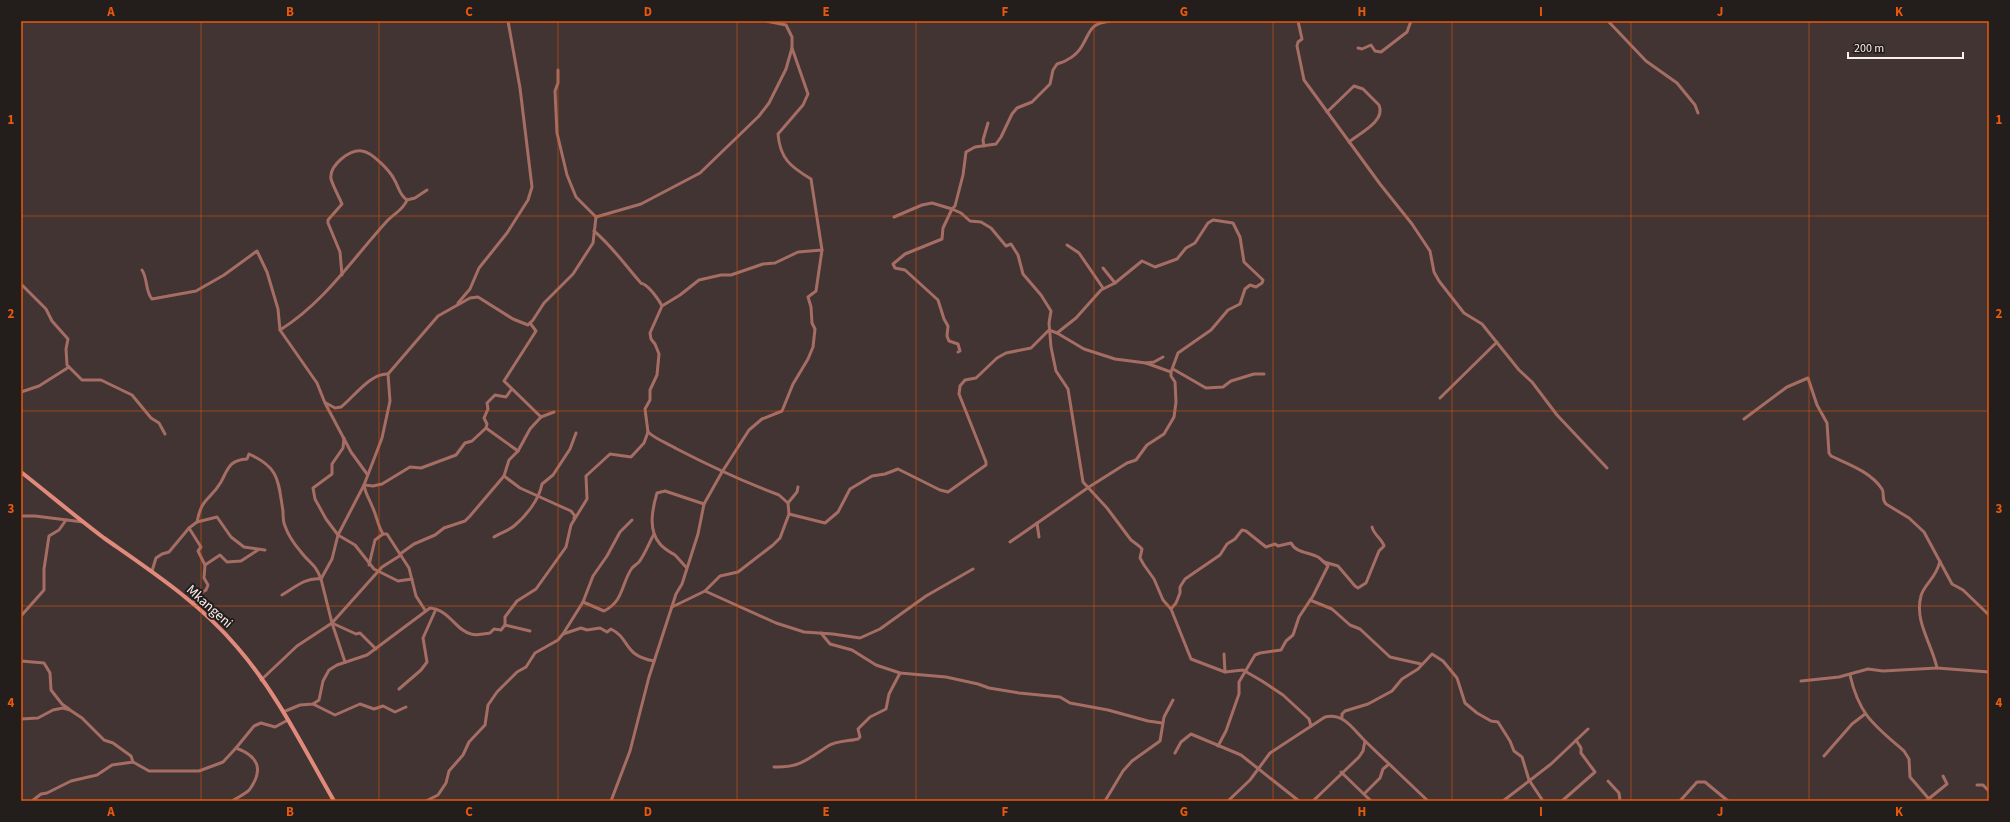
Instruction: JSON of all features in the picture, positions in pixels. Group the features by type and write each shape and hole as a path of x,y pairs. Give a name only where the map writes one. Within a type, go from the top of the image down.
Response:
{"street":[{"path":"455,306 470,289 479,268 512,226 528,200 532,187 520,88 508,21"},
{"path":"596,217 641,204 700,173 760,116 769,103 786,69 792,48 792,37 786,25 766,21"},
{"path":"958,352 960,351 958,344 949,341 947,336 948,326 944,319 938,300 905,270 895,268 893,264 905,254 942,239 943,228 955,206 959,192 966,152 975,147 996,144 1017,108 1032,102 1050,84 1053,70 1057,64 1066,62 1078,51 1090,30 1098,24 1110,21"},
{"path":"1298,21 1302,39 1297,46 1304,80 1380,184 1412,224 1430,251 1434,272 1439,280 1464,313 1482,324 1518,370 1532,382 1557,415 1607,468"},
{"path":"1358,48 1362,49 1371,45 1375,51 1381,52 1407,32 1411,21"},
{"path":"1608,21 1646,61 1665,72 1677,83 1695,105 1698,112"},
{"path":"611,801 630,751 654,661 672,607 682,584 686,567 698,534 704,504 722,472 749,430 762,419 782,411 793,384 808,359 813,346 815,330 812,323 811,307 808,297 816,291 822,250 812,180 794,169 781,152 778,134 803,105 808,94 792,48"},
{"path":"558,70 558,83 555,91 558,133 563,160 576,196 596,217"},
{"path":"1327,112 1354,86 1363,89 1380,105 1380,115 1376,121 1349,142"},
{"path":"984,146 983,140 988,123"},
{"path":"342,275 340,252 328,223 328,220 342,204 331,180 331,172 338,162 350,153 363,151 367,152 389,172 402,197 406,200"},
{"path":"406,200 415,198 427,190"},
{"path":"280,330 297,319 342,275 388,220 404,206 406,200"},
{"path":"894,218 922,205 932,203 961,213 970,221 981,222 991,228 1003,244 1006,246 1012,244 1023,270 1023,274 1041,295 1051,311 1049,330 1056,371 1068,389 1083,482 1089,487 1131,540 1142,549 1140,558 1154,579 1163,600 1171,609 1191,659 1225,672 1246,671 1283,695 1309,719 1311,726"},
{"path":"321,579 332,559 338,535 364,485 382,438 388,415 388,374 433,320 470,298 478,297 513,319 528,325 544,303 573,274 593,243 596,217"},
{"path":"1010,542 1089,487 1127,463 1136,460 1147,445 1164,434 1174,417 1176,402 1174,390 1175,382 1171,376 1178,353 1211,330 1228,310 1240,304 1245,289 1250,285 1256,287 1262,283 1263,280 1244,262 1240,237 1233,223 1214,220 1206,224 1195,243 1186,248 1177,259 1155,267 1142,261 1108,288 1103,288 1076,318 1057,333"},
{"path":"594,231 632,270 640,283 658,298 662,306"},
{"path":"1067,245 1079,254 1103,288"},
{"path":"283,712 300,705 313,704 319,700 323,681 329,670 345,662 367,655 425,610 430,608 436,609 448,615 456,624 469,634 490,633 494,629 501,630 505,625 505,616 517,601 536,589 566,547 569,539 569,531 587,499 586,476 610,454 631,457 644,443 648,432 645,409 650,400 650,390 657,375 659,354 651,339 650,333 662,306 680,295 699,280 731,274 763,264 775,263 798,252 822,250"},
{"path":"142,270 146,275 149,295 152,299 164,298 196,292 258,252 267,272 275,304 278,309 280,330 317,383 325,402 351,452 367,474"},
{"path":"1103,268 1115,283"},
{"path":"21,284 46,309 52,321 68,339 66,349 68,367 82,380 97,379 132,395 151,418 159,423 165,434"},
{"path":"530,323 536,331 504,381 511,390 522,397 541,417"},
{"path":"1049,330 1084,349 1115,359 1146,363 1172,371 1206,388 1223,387 1231,381 1254,374 1264,374"},
{"path":"789,514 825,523 838,512 850,489 872,476 886,474 898,469 940,490 948,492 970,477 986,465 986,462 959,394 960,386 965,380 976,378 997,358 1006,353 1031,348 1049,330"},
{"path":"1440,398 1497,342"},
{"path":"1146,363 1154,362 1163,357"},
{"path":"21,392 39,386 68,367"},
{"path":"325,402 335,408 341,408 369,382 384,374 388,374"},
{"path":"1744,420 1787,387 1808,378 1817,405 1827,423 1829,453 1831,456 1863,472 1881,488 1883,501 1891,508 1909,518 1924,532 1952,584 1962,590 1989,615"},
{"path":"364,485 373,486 382,484 410,467 421,468 456,455 465,443 472,441 486,428 487,424 484,416 488,410 487,403 495,395 506,398 511,390"},
{"path":"262,680 297,646 332,623 388,562 414,544 435,535 444,528 465,521 504,476 509,460 518,451 530,429 541,417 554,412"},
{"path":"486,428 518,451"},
{"path":"648,432 665,444 722,472 779,495 788,503 789,514 780,538 773,545 738,572 720,576 705,591 672,607"},
{"path":"494,537 514,526 528,512 538,496 542,484 553,475 570,450 576,433"},
{"path":"344,438 343,448 332,464 332,474 313,488 315,499 326,519 338,535 355,545 369,565 378,572 398,581 412,579"},
{"path":"196,522 202,504 222,482 223,475 231,464 247,459 249,454 269,466 280,484 280,498 284,526 301,552 317,568 332,623 345,662"},
{"name":"Mkangeni","path":"21,472 84,522 152,571 193,603 215,623 238,648 262,680 288,720 334,801"},
{"path":"504,476 520,488 571,511 575,516 574,520"},
{"path":"364,485 365,492 372,506 376,523 382,534"},
{"path":"788,503 797,492 798,487"},
{"path":"686,567 676,556 661,545 654,534 651,511 657,493 665,491 704,504"},
{"path":"21,516 35,516 84,522"},
{"path":"152,571 156,558 169,552 196,522 217,517 231,537 244,547 254,547 258,550 265,550"},
{"path":"21,616 44,592 48,538 51,534 59,530 66,520"},
{"path":"426,801 438,795 446,783 449,771 463,755 469,742 485,725 488,705 497,692 517,672 526,667 535,653 558,640 563,634 583,602 593,576 607,556 620,532 632,520"},
{"path":"1037,523 1039,537"},
{"path":"1324,562 1338,566 1354,586 1358,588 1361,587 1366,583 1379,551 1384,546 1384,543 1373,532 1372,527"},
{"path":"189,528 200,542 201,547 198,551 205,565 204,578 208,585 206,590 196,596 193,603"},
{"path":"1171,609 1176,603 1180,594 1180,587 1185,579 1220,555 1227,544 1235,539 1242,530 1246,531 1266,547 1275,544 1280,545 1291,543 1293,547 1305,554 1316,556 1328,566 1310,600 1297,620 1293,636 1286,641 1281,650 1260,652 1256,655 1239,682 1239,694 1226,731 1218,746"},
{"path":"369,565 375,540 382,534 387,534 409,568 416,596 425,610"},
{"path":"583,602 604,611 609,608 621,596 629,573 638,563 654,534"},
{"path":"205,565 220,555 227,562 241,561 258,550"},
{"path":"1937,668 1934,653 1921,624 1919,611 1923,592 1936,575 1940,561"},
{"path":"705,591 776,623 804,632 860,638 880,629 926,596 973,569"},
{"path":"282,595 304,581 313,578 321,579"},
{"path":"1310,600 1332,609 1350,625 1360,628 1390,657 1421,664"},
{"path":"399,689 421,670 427,662 423,638 436,609"},
{"path":"332,623 356,634 360,633 376,648"},
{"path":"505,625 530,631"},
{"path":"563,634 581,628 587,630 600,628 607,632 611,629 618,633 629,650 639,657 654,661"},
{"path":"821,633 830,644 852,650 876,665 900,673 946,677 989,688 1060,697 1070,703 1108,710 1148,721 1162,723"},
{"path":"1224,654 1225,672"},
{"path":"1342,717 1342,714 1345,711 1368,704 1392,691 1402,679 1418,669 1421,664 1432,654 1443,661 1457,678 1465,702 1477,713 1491,721 1498,722 1510,741 1514,751 1522,757 1529,780 1543,801"},
{"path":"21,661 44,663 50,673 49,682 53,694 70,710 82,718 104,740 113,743 131,756 132,762"},
{"path":"1801,681 1839,677 1868,669 1883,671 1937,668 1989,672"},
{"path":"774,767 784,768 801,763 820,753 829,745 858,739 860,737 858,729 870,717 886,709 889,694 900,673"},
{"path":"1850,674 1855,696 1865,714 1904,751 1909,759 1910,777 1928,800 1947,784 1943,776"},
{"path":"1105,801 1123,771 1132,761 1160,741 1162,723 1166,711 1173,700"},
{"path":"313,704 335,715 360,704 374,709 383,706 395,712 406,707"},
{"path":"21,719 38,718 59,709 70,710"},
{"path":"1824,756 1852,724 1865,714"},
{"path":"1228,801 1250,780 1270,753 1325,717 1333,715 1342,717 1428,801"},
{"path":"32,801 41,794 47,793 71,781 97,775 112,765 132,762 149,771 199,771 218,764 236,748 254,726 261,722 275,727 288,720"},
{"path":"1503,801 1560,756 1588,729"},
{"path":"1175,754 1181,742 1191,734 1241,755 1299,801"},
{"path":"1562,801 1595,772 1582,753 1576,740"},
{"path":"1312,801 1341,772 1359,757 1365,745 1365,741"},
{"path":"232,801 250,789 259,770 258,764 248,753 236,748"},
{"path":"1364,794 1380,778 1383,769 1389,764"},
{"path":"1341,772 1371,801"},
{"path":"1608,781 1619,793 1620,801"},
{"path":"1680,801 1697,782 1705,782 1728,801"},
{"path":"1977,785 1983,785 1989,791"}]}
